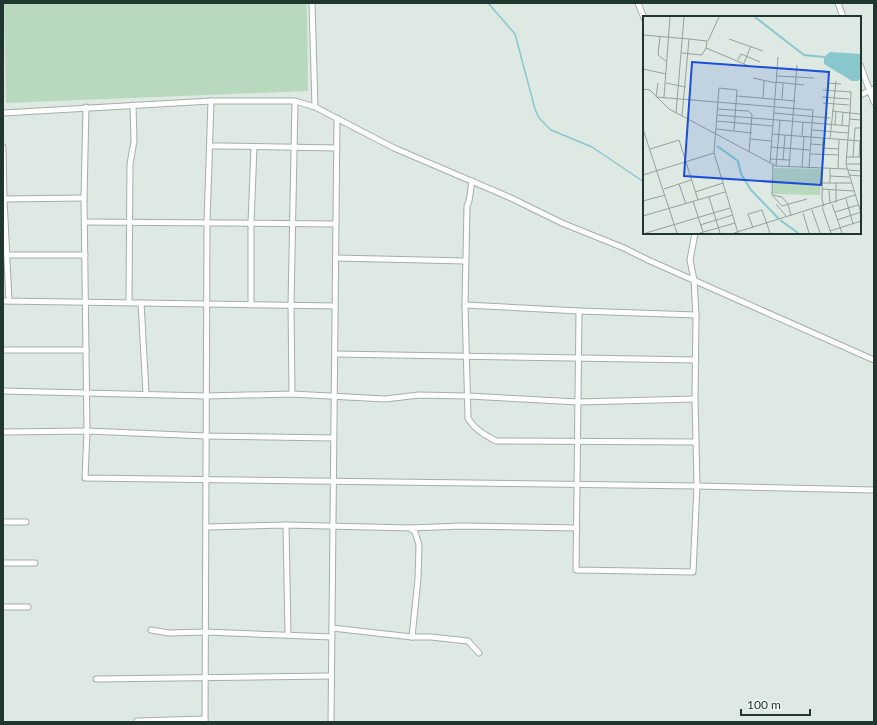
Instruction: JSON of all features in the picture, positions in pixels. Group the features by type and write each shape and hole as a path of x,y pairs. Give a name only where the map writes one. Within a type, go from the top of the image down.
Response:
{"street":[{"path":"312,3 315,108"},
{"path":"638,3 643,16"},
{"path":"838,3 843,16"},
{"path":"861,67 872,90 874,102"},
{"path":"861,95 872,90"},
{"path":"137,722 205,720 206,304 210,146 209,126 211,101"},
{"path":"3,113 86,107 211,101 295,101 337,118 394,148 472,181 562,223 624,248 874,360"},
{"path":"292,394 291,305 295,101"},
{"path":"129,303 130,164 134,141 133,105"},
{"path":"86,107 84,198 87,431 86,478 697,486 874,490"},
{"path":"331,722 337,118"},
{"path":"210,146 337,148"},
{"path":"3,147 4,236 7,255 9,301"},
{"path":"251,305 251,223 254,147"},
{"path":"472,181 467,206 465,261 468,418 472,425 496,441 696,442"},
{"path":"3,199 84,198"},
{"path":"84,222 336,224"},
{"path":"579,311 577,357 578,441 576,570 693,572 697,486 695,399 696,314 694,280 690,260 695,234"},
{"path":"7,255 85,255"},
{"path":"336,258 465,261"},
{"path":"3,301 335,306"},
{"path":"141,303 146,393"},
{"path":"465,305 579,311 696,314"},
{"path":"3,350 86,350"},
{"path":"335,354 696,360"},
{"path":"3,391 146,393 206,396 292,394 385,399 419,395 578,402 695,399"},
{"path":"3,432 87,431 206,436 334,438"},
{"path":"3,522 26,522"},
{"path":"206,527 286,525 410,528 462,526 577,528"},
{"path":"286,525 288,635"},
{"path":"410,528 415,532 418,545 418,579 412,637"},
{"path":"3,563 35,563"},
{"path":"3,607 28,607"},
{"path":"332,628 412,637 432,637 468,641 480,653"},
{"path":"152,630 169,633 205,632 332,637"},
{"path":"96,679 332,676"}],"green space":[{"path":"4,3 307,3 308,91 6,103"}],"waterway":[{"path":"488,3 515,34 535,109 539,118 551,130 592,147 643,181"}]}
